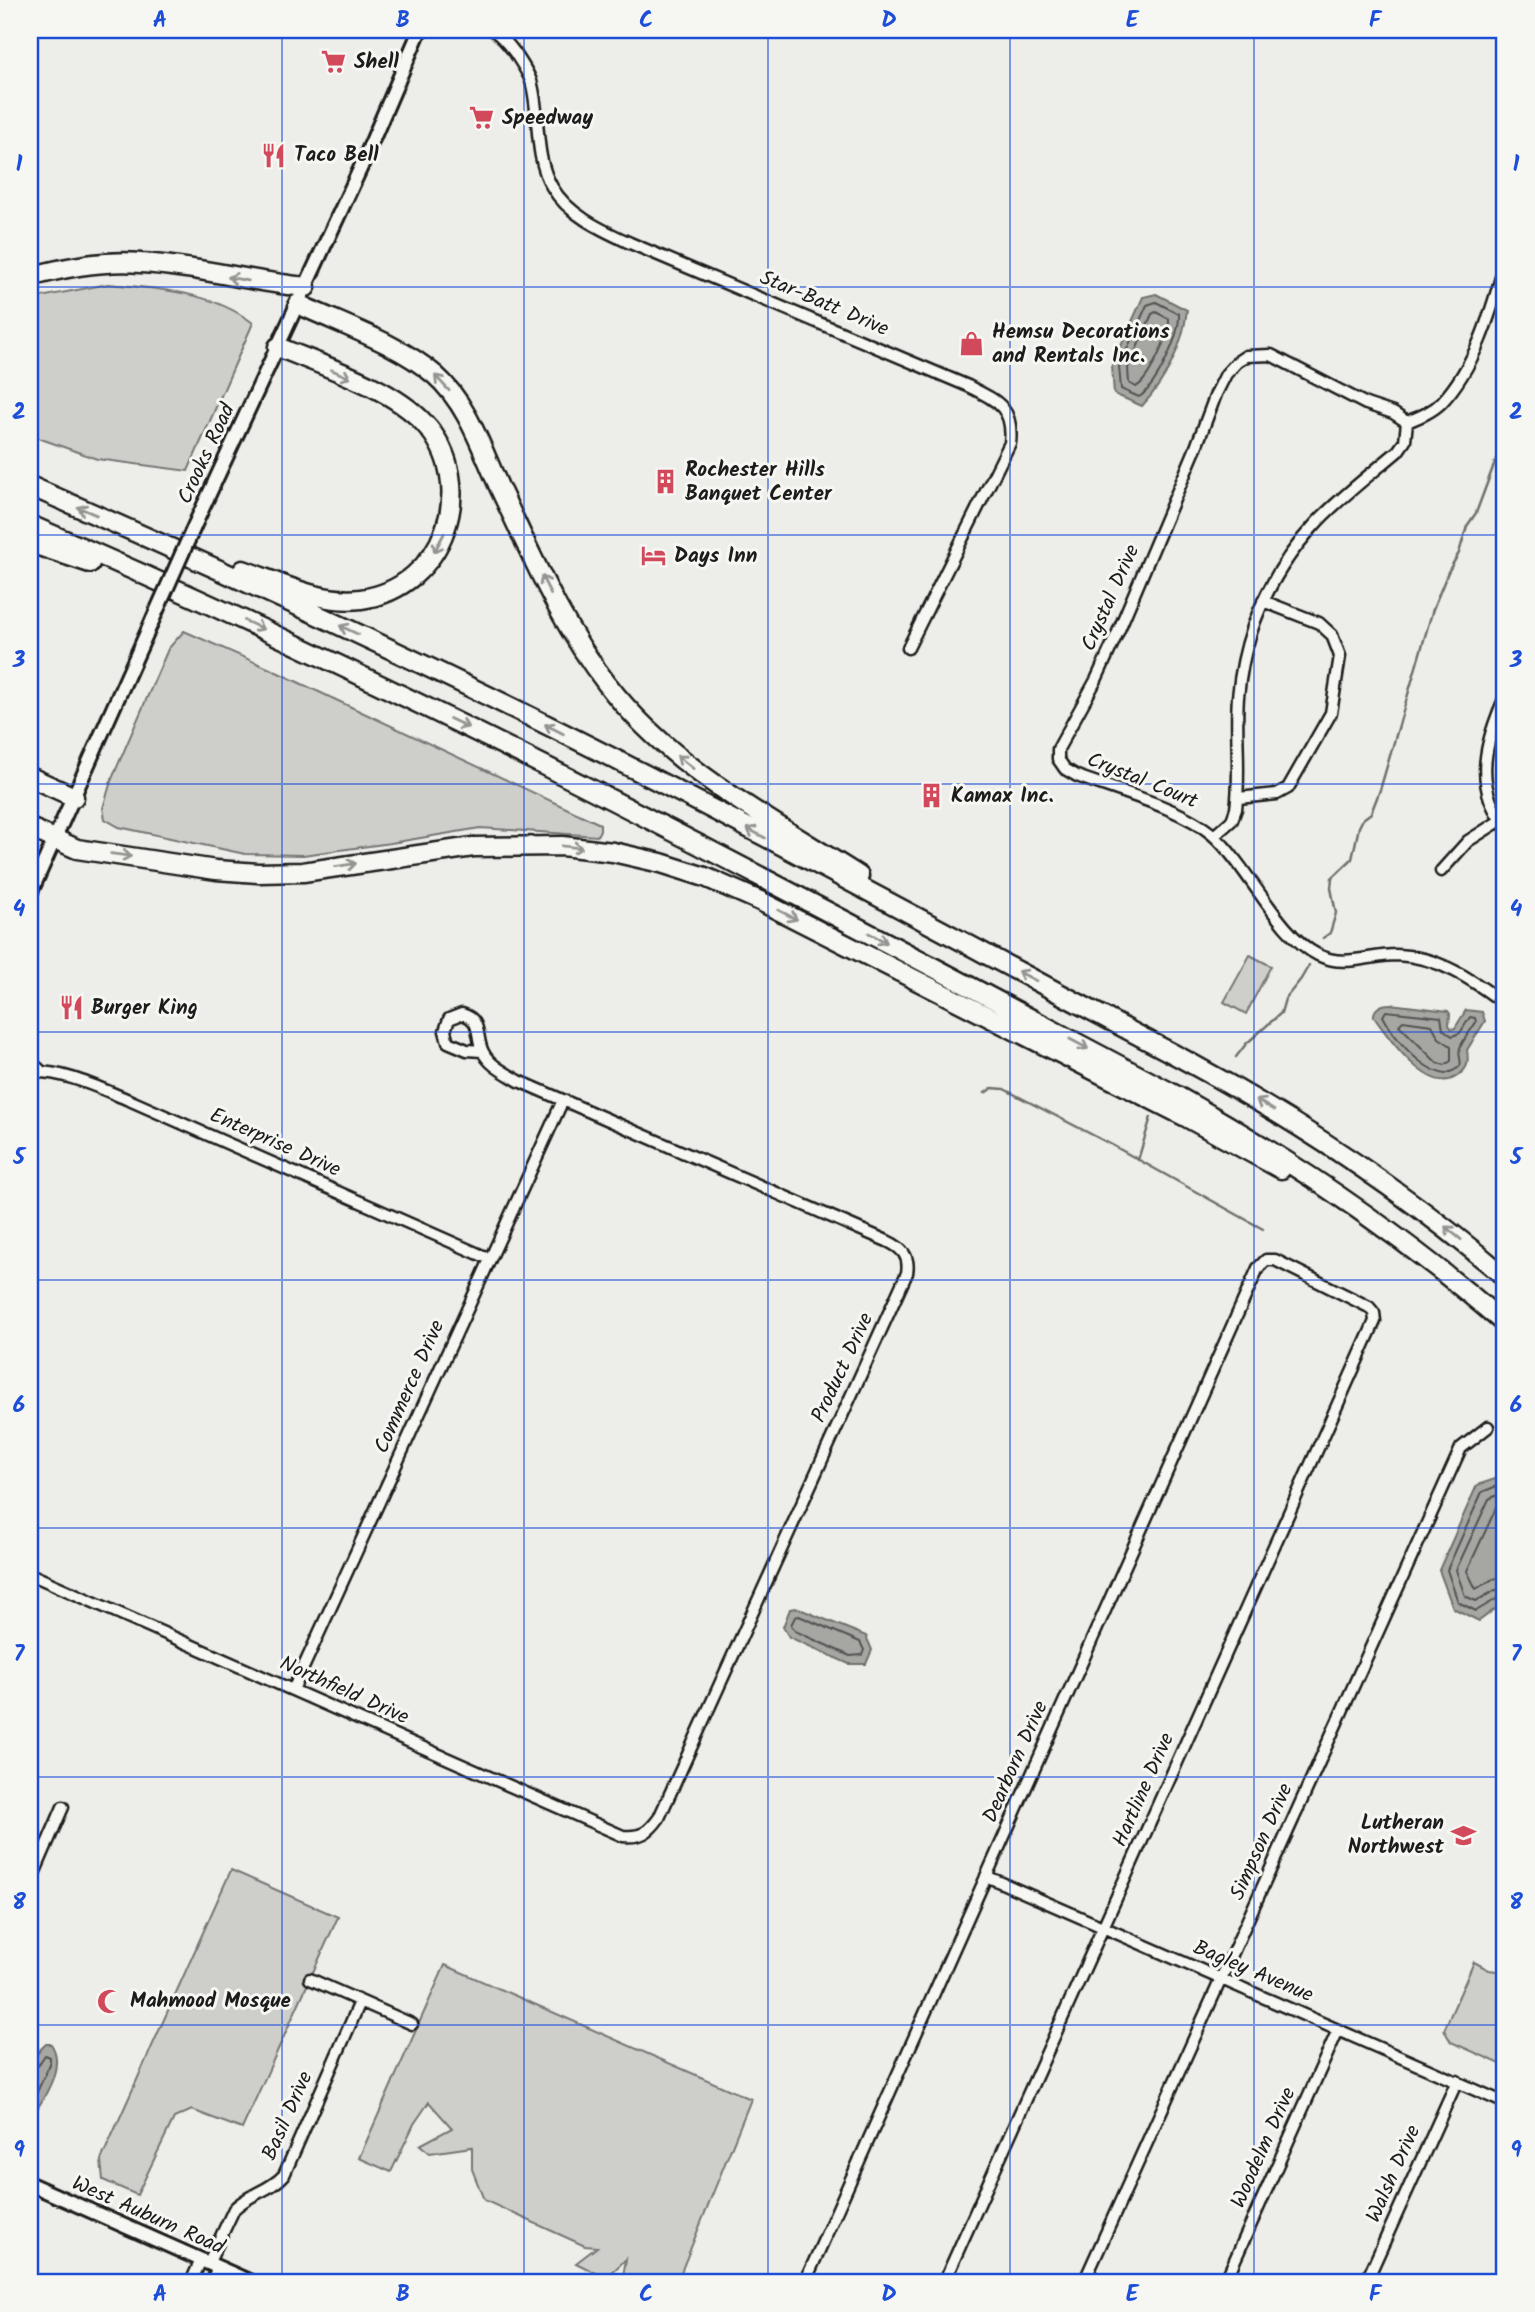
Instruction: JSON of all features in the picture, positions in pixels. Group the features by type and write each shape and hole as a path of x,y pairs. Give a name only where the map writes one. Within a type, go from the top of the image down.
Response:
{"highway":[{"path":"30,276 79,265 139,262 262,283 306,287"},
{"path":"298,304 407,355 446,386 470,424 568,628 607,685 649,730 681,759 722,789 968,945"},
{"path":"145,536 303,591 335,598 361,599 385,592 413,577 431,558 449,522 452,497 446,459 433,434 416,414 392,398 278,347"},
{"path":"30,486 398,653 535,720 1203,1069 1284,1116 1391,1186 1505,1277"},
{"path":"30,525 192,597 466,726 765,877 1210,1114 1297,1166 1373,1219 1458,1283 1505,1324"},
{"path":"30,543 192,597"},
{"path":"30,777 74,797"},
{"path":"30,828 77,849 216,870 258,873 303,872 431,851 516,845 588,849 661,863 705,877 760,901 1186,1117 1373,1219"}],"main road":[{"name":"Crooks Road","path":"30,894 421,30"},
{"name":"West Auburn Road","path":"30,2184 251,2282"}],"street":[{"name":"Star-Batt Drive","path":"493,30 506,41 531,80 542,159 551,186 564,203 583,218 621,239 968,386 999,404 1008,415 1012,427 1010,443 908,648"},
{"path":"1505,264 1483,334 1456,383 1440,404 1407,422 1405,441 1398,451 1312,527 1279,569 1255,618 1245,650 1238,698 1238,798 1232,820 1214,836 1294,936 1319,955 1332,960 1353,962 1384,956 1418,958 1454,971 1505,1004"},
{"name":"Crystal Drive","path":"1058,759 1058,749 1107,656 1195,450 1216,394 1226,374 1237,362 1246,356 1271,355 1407,422"},
{"path":"1238,798 1277,794 1288,788 1331,713 1339,665 1336,643 1328,630 1307,618 1263,601"},
{"path":"1441,871 1468,841 1503,823 1487,784 1485,762 1493,726 1505,697"},
{"name":"Crystal Court","path":"1058,759 1065,769 1181,816 1214,836"},
{"path":"482,1051 497,1068 519,1081 564,1100"},
{"name":"Enterprise Drive","path":"30,1061 35,1071 75,1080 129,1100 490,1259"},
{"name":"Commerce Drive","path":"293,1690 564,1100"},
{"name":"Product Drive","path":"564,1100 887,1241 903,1251 909,1265 659,1818 643,1835"},
{"name":"Hartline Drive","path":"944,2282 1375,1321 1369,1307 1275,1259 1266,1260"},
{"name":"Dearborn Drive","path":"805,2282 1258,1268 1266,1260"},
{"name":"Simpson Drive","path":"1084,2282 1461,1448 1488,1427"},
{"name":"Northfield Drive","path":"30,1574 623,1836 643,1835"},
{"path":"30,1883 63,1807"},
{"name":"Bagley Avenue","path":"986,1876 1505,2103"},
{"path":"310,1979 412,2024"},
{"name":"Basil Drive","path":"209,2264 234,2210 240,2203 270,2188 284,2175 360,2001"},
{"name":"Woodelm Drive","path":"1225,2282 1338,2030"},
{"name":"Walsh Drive","path":"1366,2282 1457,2081"},
{"path":"191,2282 209,2264"},
{"path":"209,2264 211,2282"}],"shaded area":[{"path":"108,284 184,293 220,304 253,323 188,471 97,459 30,435 30,299"},
{"path":"184,631 600,824 600,830 597,836 480,828 303,855 245,854 119,827 105,819 103,808 111,781 168,649"},
{"path":"1250,955 1271,966 1246,1014 1224,1002"},
{"path":"231,1870 338,1917 242,2129 192,2110 174,2118 137,2195 103,2180 101,2160"},
{"path":"1474,1962 1489,1970 1505,1972 1505,2066 1451,2042 1444,2030"},
{"path":"445,1965 751,2099 677,2282 622,2282 626,2259 606,2278 576,2263 597,2247 585,2246 484,2200 472,2169 472,2147 430,2153 420,2145 452,2128 429,2102 414,2124 391,2172 359,2158"}],"water":[{"path":"1156,294 1187,310 1182,337 1172,362 1159,385 1142,406 1114,394 1112,366 1143,297"},
{"path":"1390,1004 1448,1011 1452,1029 1466,1010 1482,1012 1485,1021 1467,1050 1468,1062 1463,1071 1456,1077 1445,1080 1433,1078 1410,1061 1374,1017 1379,1007"},
{"path":"1498,1478 1505,1482 1505,1599 1479,1621 1453,1608 1439,1570 1477,1485"},
{"path":"797,1608 866,1636 872,1650 866,1664 849,1664 789,1637 783,1627 790,1609"},
{"path":"46,2044 51,2044 55,2053 55,2073 30,2121 31,2070 39,2051"}],"waterway":[{"path":"1323,938 1330,933 1336,913 1331,888 1332,878 1352,859 1359,827 1363,819 1371,813 1433,609 1505,442"},
{"path":"1236,1057 1246,1044 1281,1013 1285,999 1309,965"},
{"path":"985,1093 992,1088 1004,1089 1263,1229"},
{"path":"1138,1160 1151,1117"}],"place":[{"name":"Shell","path":"334,62"},
{"name":"Speedway","path":"482,118"},
{"name":"Taco Bell","path":"274,155"},
{"name":"Hemsu Decorations and Rentals Inc.","path":"972,344"},
{"name":"Rochester Hills Banquet Center","path":"665,482"},
{"name":"Days Inn","path":"654,556"},
{"name":"Kamax Inc.","path":"931,796"},
{"name":"Burger King","path":"71,1008"},
{"name":"Lutheran Northwest","path":"1464,1835"},
{"name":"Mahmood Mosque","path":"110,2001"}]}
